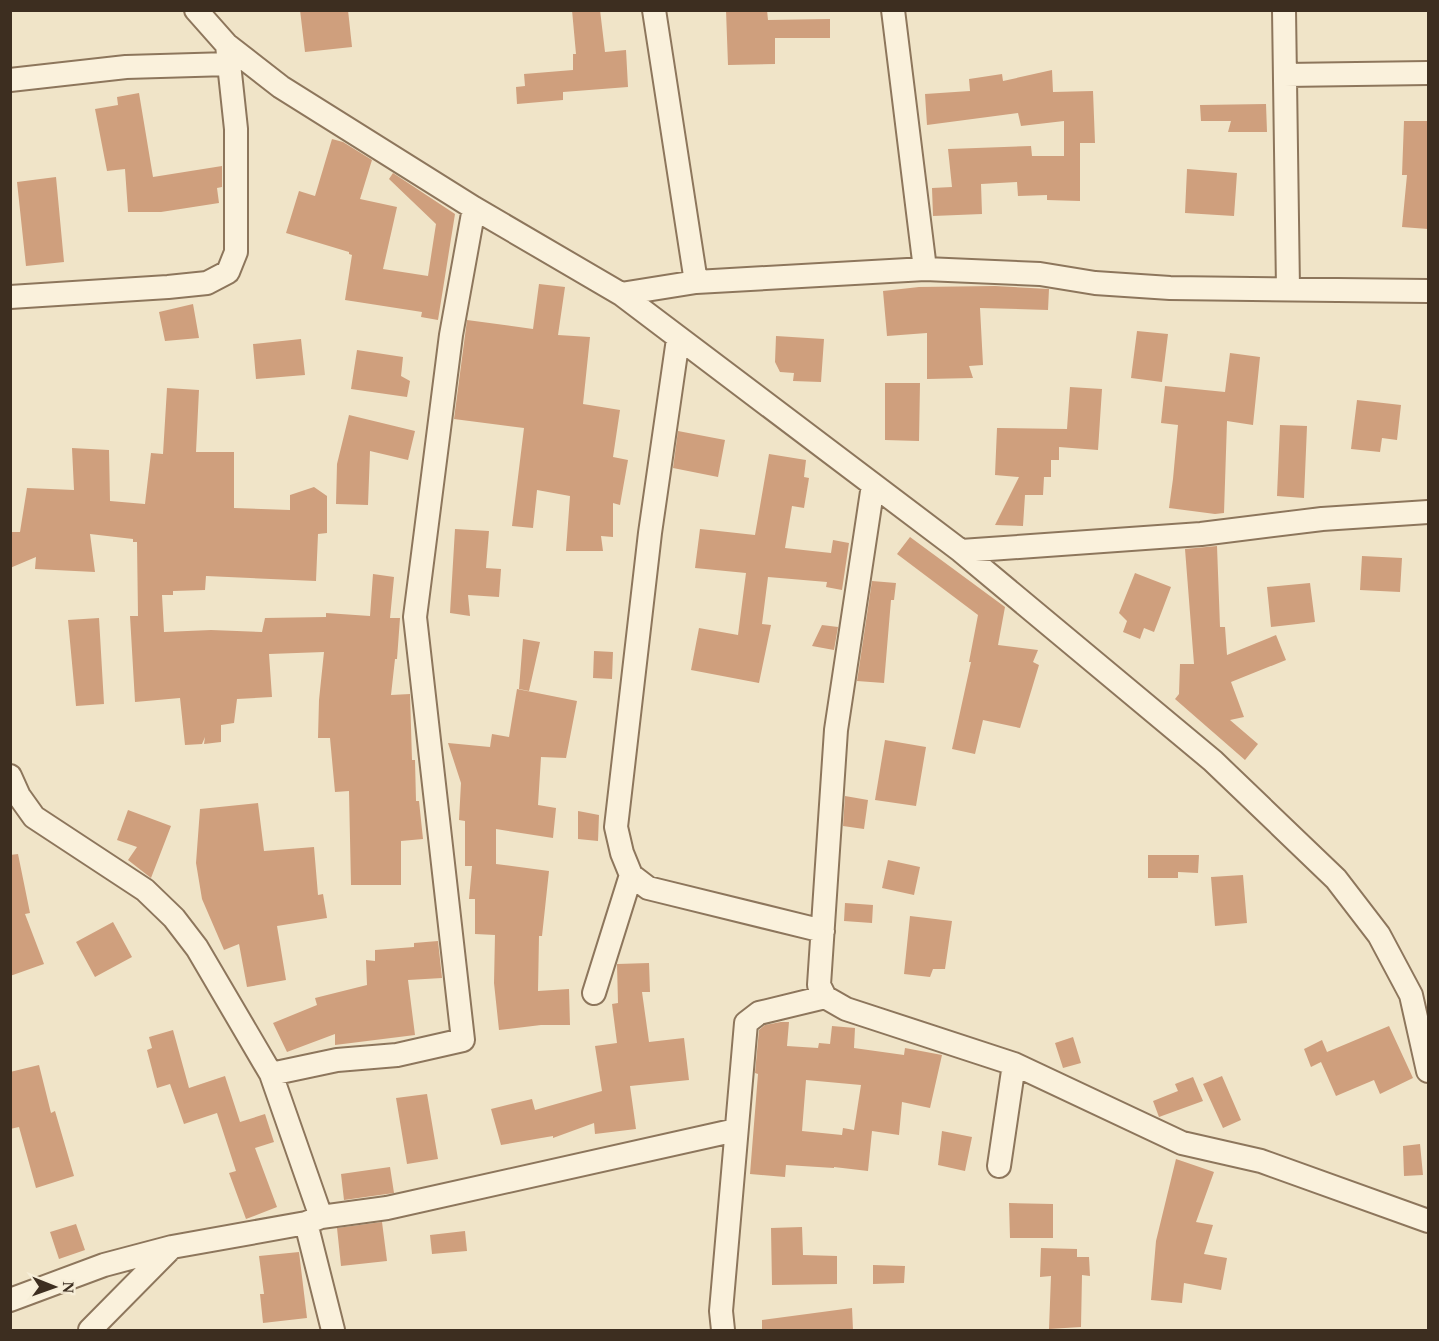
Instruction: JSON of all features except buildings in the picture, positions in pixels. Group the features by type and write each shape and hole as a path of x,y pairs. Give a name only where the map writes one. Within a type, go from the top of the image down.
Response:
{"street":[{"path":"196,10 228,54 474,208 621,294 961,551 1213,761 1336,879 1379,935 1412,995 1428,1071"},
{"path":"654,10 696,282"},
{"path":"893,10 925,269"},
{"path":"1284,10 1288,289"},
{"path":"10,80 228,54"},
{"path":"10,297 207,283 228,272 236,252 236,129 228,54"},
{"path":"1285,75 1428,73"},
{"path":"271,1074 337,1060 397,1055 463,1040 415,617 451,335 474,208"},
{"path":"621,294 696,282 925,269 1040,274 1095,283 1170,288 1428,291"},
{"path":"678,339 650,533 616,827 622,853 631,875 648,888 823,931"},
{"path":"873,485 836,730 819,985 825,997 846,1009 1014,1064 1182,1143 1261,1161 1428,1221"},
{"path":"961,551 1201,534 1322,519 1428,512"},
{"path":"13,790 33,818 145,890 174,918 197,948 271,1074 314,1220 333,1330"},
{"path":"594,993 631,875"},
{"path":"723,1330 721,1311 746,1023 759,1013 825,997"},
{"path":"999,1166 1014,1064"},
{"path":"10,1300 104,1265 172,1247 387,1208 736,1130"},
{"path":"90,1330 172,1247"}]}
